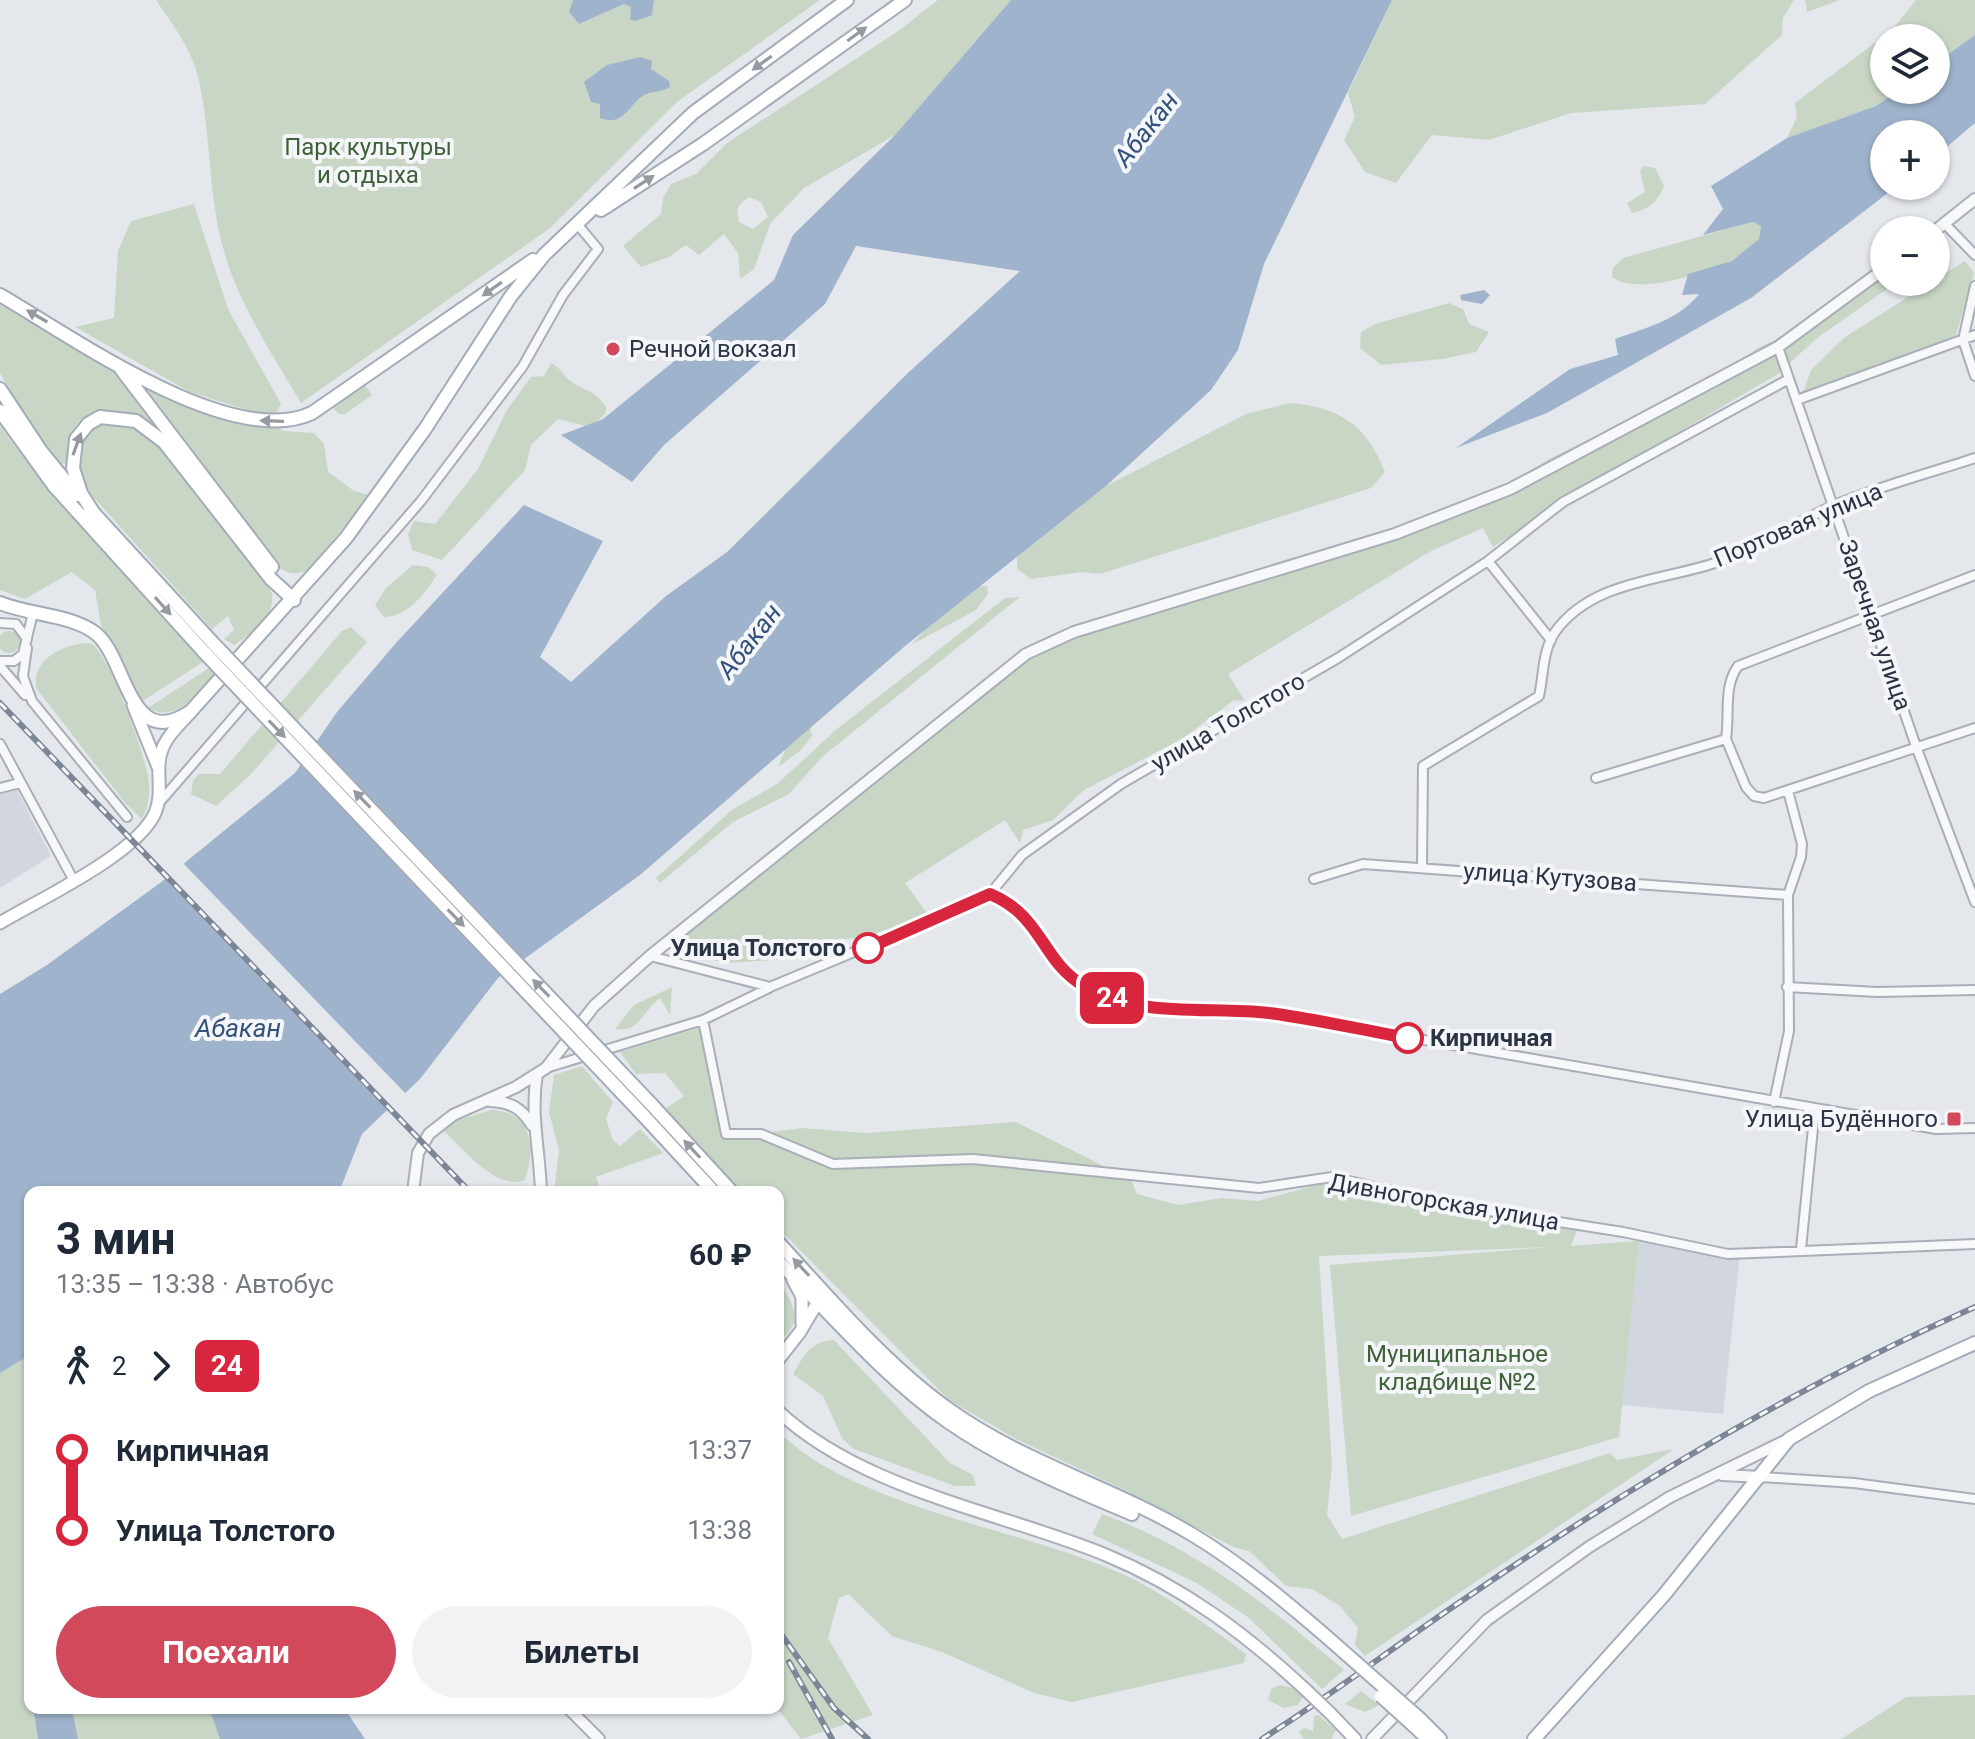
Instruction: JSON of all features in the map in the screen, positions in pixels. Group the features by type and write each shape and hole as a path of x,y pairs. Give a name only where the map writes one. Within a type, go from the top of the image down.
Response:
{"main road":[{"path":"0,295 150,382 203,406 261,421 295,420 368,375 555,244 693,113 847,0"},
{"path":"578,225 703,144 905,0"},
{"path":"0,923 128,846 149,822 158,803 159,767 167,739 294,600 361,518 521,282 555,244"},
{"path":"103,355 128,378 294,600"},
{"path":"0,389 41,451 208,647"},
{"path":"3,416 54,486 648,1110 726,1186"},
{"path":"95,515 77,484 73,446 83,428 100,417 136,421 164,442 271,579 294,600"},
{"path":"0,603 84,627 100,637 132,701 159,767"},
{"path":"132,701 144,714 163,721 191,711"},
{"path":"648,1110 709,1186"},
{"path":"784,1250 820,1297"},
{"path":"784,1267 951,1411 1037,1462 1193,1535 1256,1578 1440,1739"},
{"path":"789,1272 802,1297 800,1332"},
{"path":"784,1352 820,1297"},
{"path":"1534,1739 1664,1595 1762,1477 1789,1439 1869,1391 1975,1343"},
{"path":"784,1417 799,1431 890,1478 1104,1555 1177,1588 1264,1651 1355,1739"},
{"path":"1416,1721 1428,1739"}],"street":[{"path":"1950,220 1975,199"},
{"path":"158,803 397,530 523,366 563,295 598,249 578,225"},
{"path":"1950,234 1975,255"},
{"path":"541,1186 540,1154 532,1105 542,1071 594,1006 650,956 1026,654 1074,632 1461,511 1510,489 1778,347 1870,279"},
{"path":"1975,286 1963,340 1975,376"},
{"path":"1797,400 1975,335"},
{"name":"Заречная улица","path":"1778,347 1917,749 1975,902"},
{"name":"улица Толстого","path":"542,1071 703,1020 770,987 990,894 1022,855 1121,784 1338,658 1488,561 1563,502 1789,379"},
{"name":"Портовая улица","path":"1422,867 1423,766 1539,696 1545,653 1551,640 1556,631 1585,605 1615,590 1720,561 1834,506 1975,458"},
{"path":"1488,561 1551,640"},
{"path":"1975,575 1870,612 1738,666 1730,677 1726,739 1746,787 1754,796 1764,798 1975,728"},
{"path":"33,613 23,681 36,708"},
{"path":"0,623 20,626 27,646"},
{"path":"27,646 18,659 0,664 127,817"},
{"path":"1596,778 1726,739"},
{"path":"0,744 73,879"},
{"path":"0,788 20,783"},
{"path":"1774,1102 1789,1031 1788,895 1799,865 1802,844 1788,791"},
{"name":"улица Кутузова","path":"1314,879 1363,864 1788,895"},
{"path":"990,894 1022,912 1065,972 1084,986 1147,1008 1269,1013 1936,1129 1975,1128"},
{"path":"650,956 770,987"},
{"path":"1787,987 1877,992 1975,990"},
{"name":"Дивногорская улица","path":"703,1020 726,1134 761,1134 833,1164 973,1159 1259,1188 1332,1177 1457,1206 1623,1232 1728,1254 1975,1244"},
{"path":"413,1186 418,1153 429,1134 453,1115 487,1101 542,1071"},
{"path":"487,1101 506,1102 522,1110 536,1130"},
{"path":"1801,1249 1815,1108"},
{"path":"1372,1739 1487,1620 1589,1547 1670,1497 1789,1439"},
{"path":"1712,1476 1738,1474 1867,1485 1975,1499"},
{"path":"574,1714 599,1739"}],"shaded area":[{"path":"17,790 51,856 0,888 0,794"},
{"path":"1639,1241 1740,1254 1723,1414 1622,1405"}],"green space":[{"name":"Парк культуры и отдыха","path":"156,0 573,0 569,12 579,24 624,4 631,7 630,18 654,6 654,0 820,0 677,102 549,229 301,403 256,326 228,265 217,224 206,122 196,70 182,39"},
{"path":"938,0 1011,0 895,135 804,188 770,224 754,269 740,279 738,253 724,234 699,255 686,245 669,257 641,267 623,246 661,214 663,198 671,184 696,174 727,143 897,32","holes":["750,197 761,202 768,217 753,229 739,222 738,210 742,202"]},
{"path":"1392,0 1794,0 1783,18 1782,35 1705,104 1571,113 1489,140 1432,135 1396,183 1365,172 1344,140 1355,117 1348,93"},
{"path":"1805,0 1840,0 1807,12"},
{"path":"1916,0 1975,0 1975,35 1950,53 1950,24 1897,24"},
{"path":"1870,47 1870,104 1879,104 1787,138 1797,117 1795,103"},
{"path":"1644,166 1655,168 1664,186 1652,204 1632,213 1627,203 1645,192 1640,170"},
{"path":"194,204 228,309 281,404 273,418 190,392 75,327 114,318 118,251 131,221"},
{"path":"1753,222 1761,226 1759,239 1737,258 1717,267 1653,284 1623,282 1612,277 1613,268 1623,258"},
{"path":"1965,261 1974,273 1956,335 1803,393 1811,370 1845,337 1910,296 1950,296 1950,270"},
{"path":"1870,274 1870,296 1877,296 1817,338 1778,374 1597,480 1493,547 1483,528 1431,551 1228,674 1245,701 1234,700 1182,739 1084,790 1053,820 1023,830 1020,843 1005,820 905,883 929,916 861,938 840,939 803,958 728,963 702,958 697,949 681,943 680,923 956,707 1011,672 1049,637 1211,594 1277,563 1326,555 1491,495 1549,459 1713,379 1758,348 1799,329 1809,315"},
{"path":"0,300 115,370 166,432 163,435 132,416 115,412 86,416 75,426 68,441 67,463 60,464 23,414 0,373"},
{"path":"1449,303 1463,309 1469,324 1489,332 1476,352 1381,365 1360,348 1361,332 1375,324"},
{"path":"551,363 569,380 597,396 606,407 605,414 590,427 558,419 531,445 525,470 442,560 412,550 408,534 414,521 435,524 478,469 507,410 531,377 544,376"},
{"path":"365,385 372,395 345,414 339,414 332,407"},
{"path":"151,386 274,424 284,431 314,433 324,444 328,472 354,491 369,495 313,566 296,573 282,570 145,394"},
{"path":"1290,403 1337,414 1360,431 1385,472 1371,488 1100,574 1082,572 1031,579 1017,569 1017,557 1106,486 1246,414"},
{"path":"102,422 128,423 160,445 272,593 266,617 255,630 234,645 224,639 234,630 228,616 212,629 87,490 79,470 79,452 87,436"},
{"path":"0,426 48,491 203,662 138,704 101,625 95,590 72,572 25,599 0,590"},
{"path":"413,565 428,567 437,575 408,609 384,617 375,605 386,588"},
{"path":"978,586 987,586 988,594 976,610 911,645 954,600"},
{"path":"1020,597 822,757 789,794 733,822 660,883 656,878 733,809 777,784 837,729 1005,598"},
{"path":"351,627 367,642 251,774 216,806 191,794 193,781 199,774 220,774 342,631"},
{"path":"9,631 19,638 17,650 9,653 1,650 1,634"},
{"path":"90,643 107,665 142,752 149,797 142,819 126,804 36,688 36,678 44,661 70,646"},
{"path":"209,668 217,675 186,704 168,712 148,708"},
{"path":"809,722 812,736 801,750 778,767 791,736"},
{"path":"672,987 670,1015 660,998 636,1024 630,1028 615,1029 634,1005"},
{"name":"Муниципальное кладбище №2","path":"699,1028 724,1138 802,1128 866,1133 1016,1122 1131,1180 1137,1194 1178,1205 1222,1198 1258,1201 1320,1184 1577,1230 1571,1246 1639,1241 1619,1437 1351,1516 1330,1265 1549,1247 1319,1256 1332,1466 1327,1515 1342,1539 1610,1453 1617,1460 1674,1449 1365,1656 1355,1645 1358,1628 1340,1606 1312,1589 1286,1586 1249,1551 1233,1547 1127,1491 1016,1439 949,1400 784,1234 784,1186 737,1186 665,1109 684,1096 665,1073 636,1074 620,1052"},
{"path":"582,1066 613,1102 606,1119 613,1140 620,1146 640,1129 663,1153 596,1177 599,1186 555,1186 559,1150 549,1112 554,1075"},
{"path":"491,1110 515,1117 528,1133 530,1155 525,1180 514,1182 491,1174 442,1129 455,1121"},
{"path":"784,1290 794,1313 792,1327 784,1336"},
{"path":"834,1340 950,1463 973,1475 976,1486 955,1486 854,1449 842,1438 823,1396 793,1374 814,1346"},
{"path":"24,1359 24,1714 34,1714 38,1739 0,1739 0,1373"},
{"path":"784,1437 817,1462 887,1496 1074,1555 1129,1577 1181,1607 1246,1654 1244,1663 1072,1702 1034,1693 942,1652 892,1636 848,1594 839,1598 828,1638 873,1715 801,1739 782,1714"},
{"path":"1102,1514 1200,1561 1260,1602 1344,1670 1322,1689 1249,1618 1197,1583 1092,1534"},
{"path":"1280,1685 1301,1690 1303,1697 1298,1705 1284,1708 1268,1700 1271,1689"},
{"path":"1361,1691 1379,1705 1365,1712 1345,1704"},
{"path":"1975,1695 1975,1739 1841,1739 1906,1697"},
{"path":"73,1714 211,1714 220,1739 78,1739"},
{"path":"1318,1715 1336,1730 1331,1739 1304,1739 1299,1732 1304,1728 1313,1731 1314,1716"}],"water":[{"path":"573,0 654,0 652,15 635,21 630,19 631,7 624,4 579,24 569,12"},
{"name":"Абакан","path":"1011,0 1392,0 1264,264 1238,350 1211,390 1106,486 905,646 640,875 498,978 420,1079 362,1134 341,1186 24,1186 24,1359 0,1373 0,994 47,965 160,883 295,773 337,712 396,643 524,505 603,541 540,657 571,682 666,596 727,552 909,372 1020,271 856,246 825,304 664,445 632,482 561,435 603,419 774,280 793,235 895,135"},
{"path":"1975,35 1975,123 1950,144 1950,120 1870,120 1870,200 1879,200 1751,298 1547,413 1456,448 1570,369 1618,355 1615,339 1672,317 1699,294 1682,295 1688,274 1732,261 1759,239 1761,226 1753,222 1703,235 1723,209 1711,186 1787,138 1879,104 1950,104 1950,53"},
{"path":"640,57 652,61 651,69 669,81 670,87 644,95 615,120 600,118 600,104 591,102 584,82 607,65"},
{"path":"1484,290 1490,295 1482,304 1461,300 1460,295"},
{"path":"34,1714 73,1714 78,1739 38,1739"},
{"path":"211,1714 348,1714 365,1739 220,1739"}],"pier":[{"path":"181,861 408,1096 390,1113 162,876"}],"railway":[{"path":"0,703 464,1186"},
{"path":"1262,1739 1440,1615 1651,1478 1843,1370 1975,1307"},
{"path":"784,1638 834,1708 868,1739"},
{"path":"789,1662 832,1739"}],"bus line":[{"name":"24","path":"868,948 990,894 1022,912 1065,972 1084,986 1117,1000 1147,1008 1269,1013 1408,1038"}],"place":[{"name":"Речной вокзал","path":"613,349"},
{"name":"Улица Толстого","path":"868,948"},
{"name":"Кирпичная","path":"1408,1038"},
{"name":"Улица Будённого","path":"1954,1119"}]}
